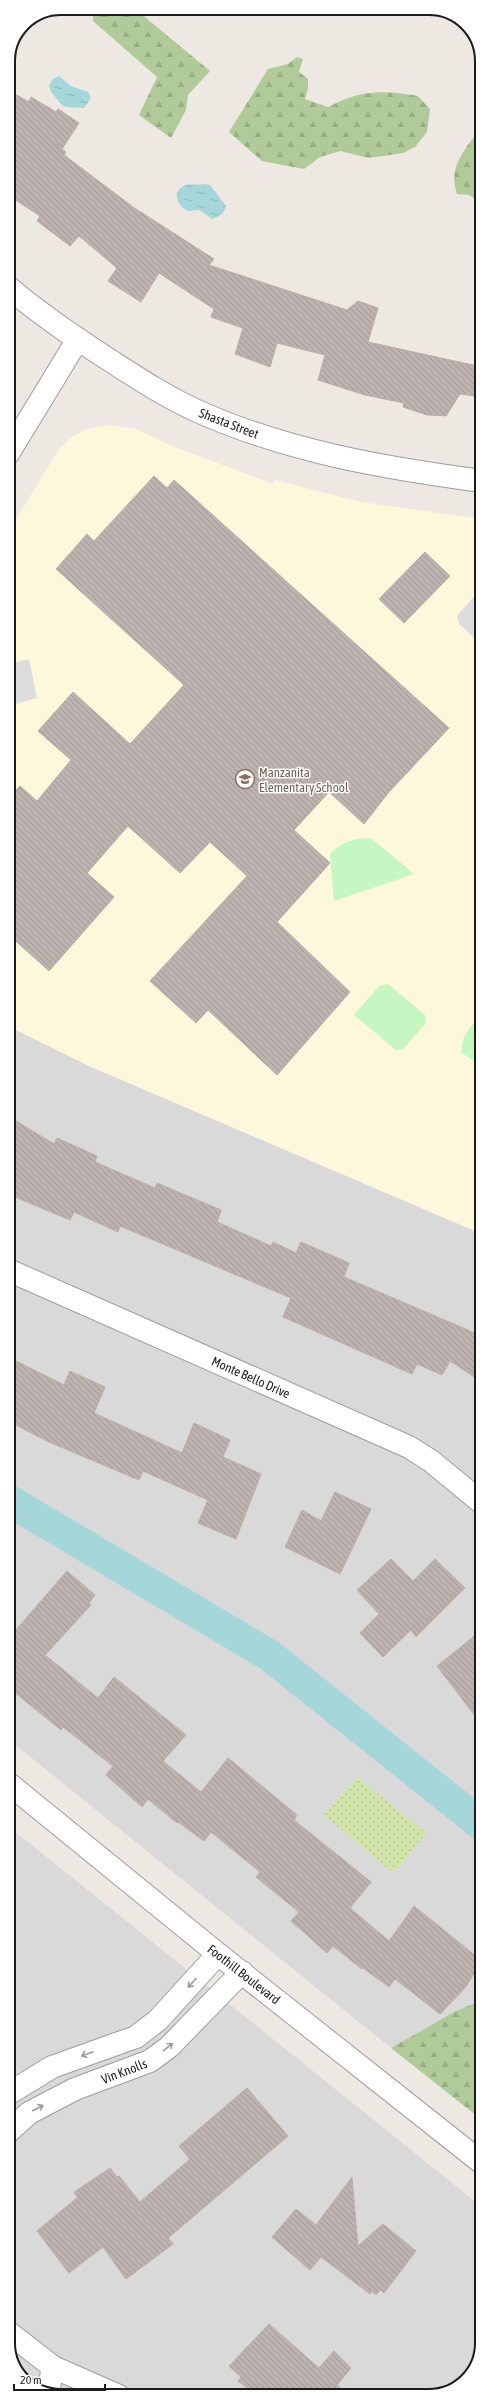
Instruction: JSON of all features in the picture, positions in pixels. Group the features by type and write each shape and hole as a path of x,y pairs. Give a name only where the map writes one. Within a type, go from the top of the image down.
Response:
{"street":[{"name":"Shasta Street","path":"15,293 41,315 159,392 233,425 286,443 352,460 475,480"},
{"path":"15,442 78,339"},
{"name":"Monte Bello Drive","path":"15,1273 409,1447 431,1461 475,1497"},
{"name":"Foothill Boulevard","path":"15,1789 218,1954 475,2157"},
{"path":"15,2090 52,2067 136,2037 158,2020 218,1954"},
{"name":"Vin Knolls","path":"15,2126 36,2109 75,2089 150,2061 169,2047 242,1972"},
{"path":"15,2337 53,2367 103,2389"},
{"path":"49,2387 53,2367"}],"shaded area":[{"path":"30,26 18,46 23,35"},
{"name":"Manzanita Elementary School","path":"109,425 136,429 172,446 273,484 275,480 361,502 475,518 475,1231 89,1066 15,1029 15,521 59,449 71,438 86,429"},
{"path":"475,595 475,639 459,624 457,616"},
{"path":"29,659 37,698 15,704 15,662"},
{"path":"15,1029 89,1066 475,1231 475,2003 454,2012 391,2048 15,1745"},
{"path":"15,1832 475,2201 475,2349 469,2366 457,2379 444,2387 435,2389 58,2389 41,2384 28,2376 17,2358 15,2349"}],"green space":[{"path":"93,15 142,15 210,71 188,95 186,110 171,138 139,115 157,77 93,21"},
{"path":"297,57 303,59 299,72 308,79 308,88 305,99 328,107 340,101 362,94 382,92 418,96 430,109 427,132 415,147 403,153 369,158 340,151 320,157 304,169 262,161 229,132 268,69 288,64"},
{"path":"475,135 475,199 469,195 457,194 455,174 460,158"},
{"path":"371,838 414,874 334,901 330,854 344,843 359,839"},
{"path":"388,984 425,1015 426,1023 403,1049 396,1050 354,1015 380,985"},
{"path":"475,1022 475,1062 462,1053 463,1041"},
{"path":"357,1777 426,1833 394,1873 324,1815"},
{"path":"475,2003 475,2114 391,2048 454,2012"}],"water":[{"path":"59,76 71,86 88,92 91,98 84,108 66,107 62,105 51,92 49,85 53,79"},
{"path":"186,185 210,185 226,206 221,214 212,219 200,210 188,211 184,209 177,198 178,191"}],"building":[{"path":"15,94 29,102 31,97 56,112 58,109 79,123 62,149 66,152 64,155 133,207 214,259 209,265 347,310 358,301 378,308 368,342 475,365 475,396 460,394 446,416 427,415 403,407 404,403 365,395 318,380 325,355 277,343 270,367 235,354 243,328 211,317 214,309 159,273 141,302 108,281 117,268 79,236 70,246 37,221 40,216 15,200"},
{"path":"154,476 167,488 174,480 449,728 389,792 364,824 329,792 294,830 330,863 277,922 350,992 277,1075 208,1010 196,1023 150,981 247,876 210,842 180,873 128,826 87,873 114,897 49,971 15,940 15,791 20,786 37,801 71,760 38,731 73,692 130,744 184,685 56,569 87,534 94,541"},
{"path":"425,552 450,576 404,623 379,599"},
{"path":"15,1120 54,1144 57,1138 97,1156 95,1162 155,1188 157,1183 221,1210 217,1222 271,1246 273,1242 296,1253 301,1242 349,1263 344,1277 475,1333 475,1377 450,1361 442,1375 417,1364 412,1374 283,1317 291,1298 120,1226 118,1232 74,1212 70,1220 15,1197"},
{"path":"15,1360 64,1385 70,1371 105,1387 94,1413 182,1453 194,1423 230,1440 223,1457 261,1474 236,1539 198,1523 208,1500 143,1471 139,1480 49,1442 15,1425"},
{"path":"335,1492 371,1509 340,1574 285,1547 302,1510 321,1521"},
{"path":"391,1559 413,1581 435,1559 465,1588 416,1637 411,1630 383,1657 360,1633 379,1614 357,1590"},
{"path":"67,1571 95,1595 89,1603 91,1605 45,1655 98,1698 114,1677 186,1735 163,1761 201,1792 228,1758 297,1815 294,1820 371,1882 350,1908 389,1941 414,1906 475,1955 475,1972 465,1988 440,2014 395,1979 389,1987 363,1968 362,1969 333,1946 327,1953 291,1921 299,1912 256,1877 260,1872 211,1832 204,1841 178,1822 177,1823 148,1799 142,1807 106,1775 113,1766 63,1727 61,1730 15,1693 15,1631"},
{"path":"475,1636 475,1716 437,1666"},
{"path":"247,2088 288,2136 168,2238 173,2244 126,2279 103,2247 69,2273 37,2231 78,2197 74,2192 110,2168 117,2177 119,2176 140,2202 190,2159 179,2146"},
{"path":"352,2177 358,2246 383,2224 416,2251 384,2293 380,2290 376,2295 372,2291 370,2294 321,2257 310,2270 272,2237 296,2209 316,2225"},
{"path":"269,2324 319,2368 334,2351 351,2368 337,2385 342,2389 249,2389 238,2381 241,2377 229,2366"}],"waterway":[{"path":"15,1504 269,1655 475,1819"}],"place":[{"name":"Manzanita Elementary School","path":"245,779"}]}
